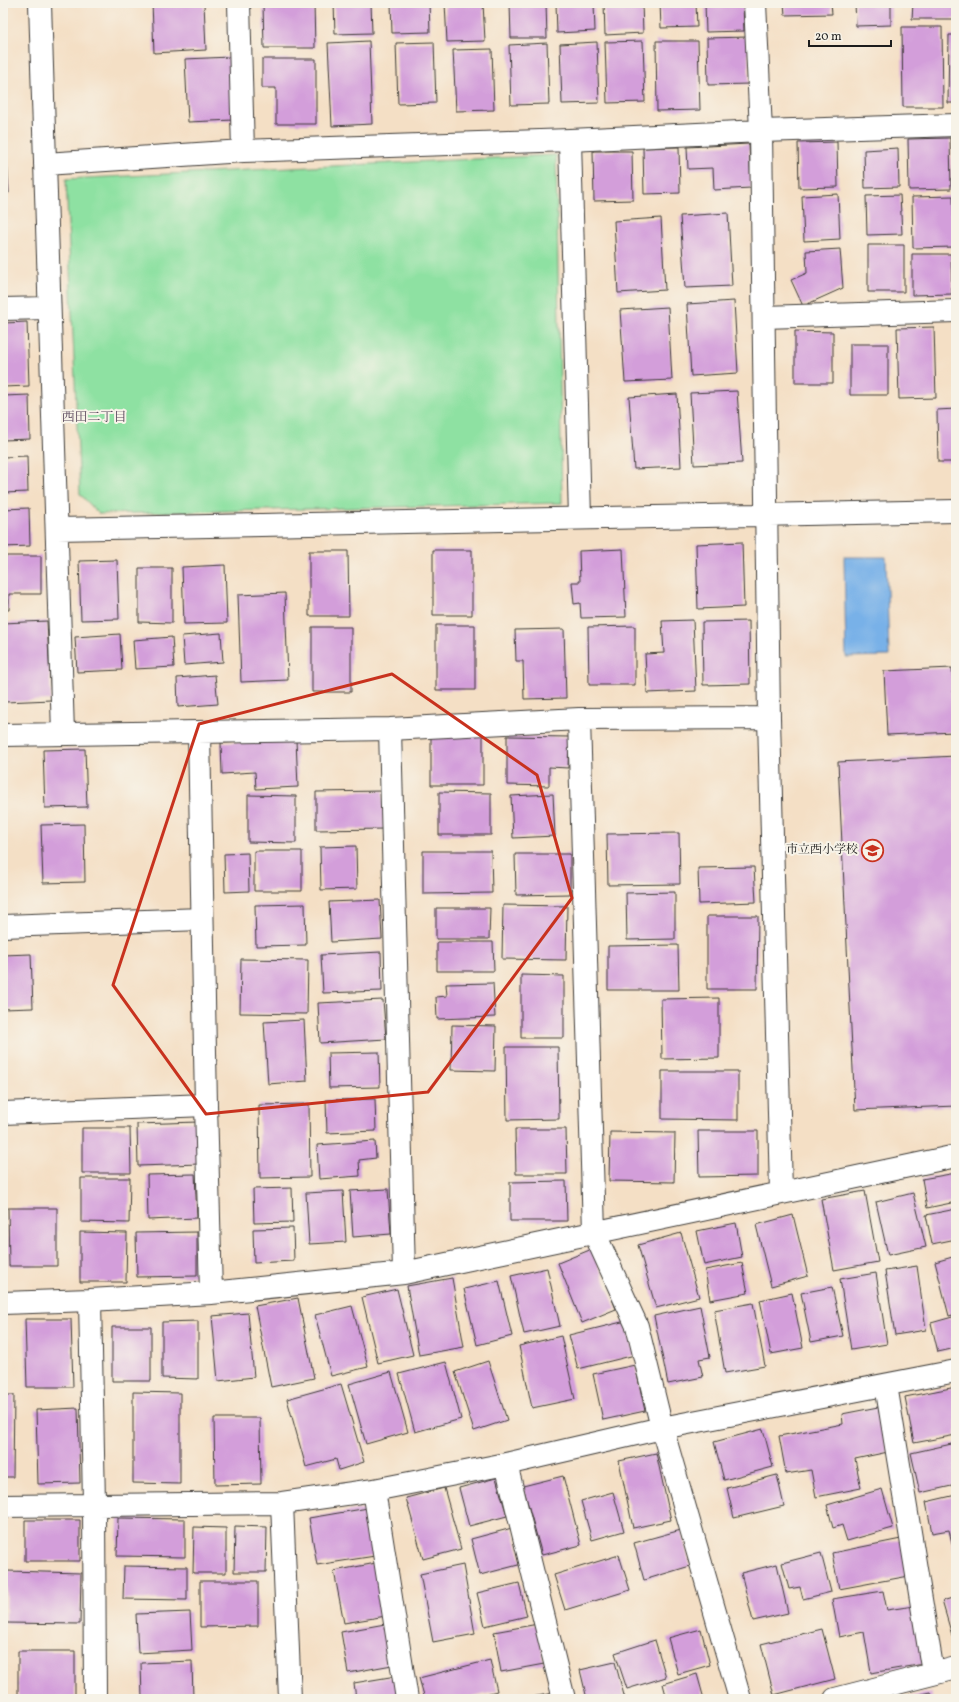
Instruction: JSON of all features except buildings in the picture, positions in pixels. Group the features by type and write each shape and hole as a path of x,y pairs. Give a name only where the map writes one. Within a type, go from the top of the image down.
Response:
{"street":[{"path":"40,3 63,733"},
{"path":"239,3 243,151"},
{"path":"756,3 761,131 769,718 780,1192"},
{"path":"45,164 243,151 570,140 956,124"},
{"path":"570,140 580,518"},
{"path":"3,309 49,308"},
{"path":"764,316 956,311"},
{"path":"57,529 956,511"},
{"path":"3,736 63,733 390,729 579,719 769,718"},
{"path":"579,719 594,1232 637,1326 662,1428 740,1699"},
{"path":"390,729 404,1273"},
{"path":"199,732 211,1293"},
{"path":"3,926 202,919"},
{"path":"3,1113 206,1105"},
{"path":"3,1303 211,1293 404,1273 780,1192 956,1156"},
{"path":"90,1300 94,1504 95,1699"},
{"path":"3,1506 282,1503 374,1490 506,1464 662,1428 956,1372"},
{"path":"886,1385 933,1673"},
{"path":"506,1464 564,1699"},
{"path":"374,1490 407,1699"},
{"path":"282,1503 290,1699"},
{"path":"835,1699 956,1668"}],"highlighted area":[{"path":"392,674 537,775 572,898 428,1092 206,1114 113,985 199,724"}],"green space":[{"path":"556,155 562,503 99,514 80,494 66,179"}],"water":[{"path":"844,557 886,557 889,656 846,657"}],"place":[{"name":"市立西小学校","path":"873,850"}],"district":[{"name":"西田二丁目","path":"94,418"}]}
